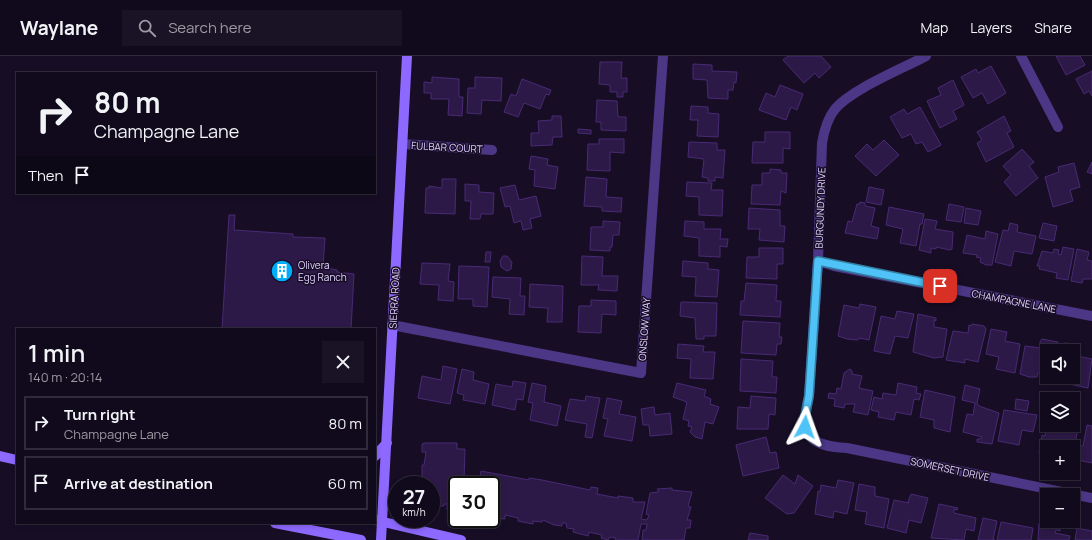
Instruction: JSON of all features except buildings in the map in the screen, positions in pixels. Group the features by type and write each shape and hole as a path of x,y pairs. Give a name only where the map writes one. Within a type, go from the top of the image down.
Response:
{"street":[{"name":"SIERRA ROAD","path":"381,540 379,521 387,443 407,56"},
{"name":"ONSLOW WAY","path":"392,325 641,373 663,56"},
{"name":"BURGUNDY DRIVE","path":"810,437 805,427 805,416 809,396 818,261 822,143 829,119 835,109 854,94 926,56"},
{"path":"1021,56 1058,127"},
{"name":"FULBAR COURT","path":"402,144 492,150"},
{"name":"CHAMPAGNE LANE","path":"818,261 834,266 1092,316"},
{"name":"SOMERSET DRIVE","path":"810,437 819,444 829,447 847,448 1092,498"},
{"path":"376,455 387,443"},
{"path":"0,456 16,460"},
{"path":"379,521 462,540"},
{"path":"280,524 361,540"}],"place":[{"name":"Olivera Egg Ranch","path":"282,271"}],"route":[{"path":"805,427 805,416 809,396 818,261 834,266 940,286"}]}
